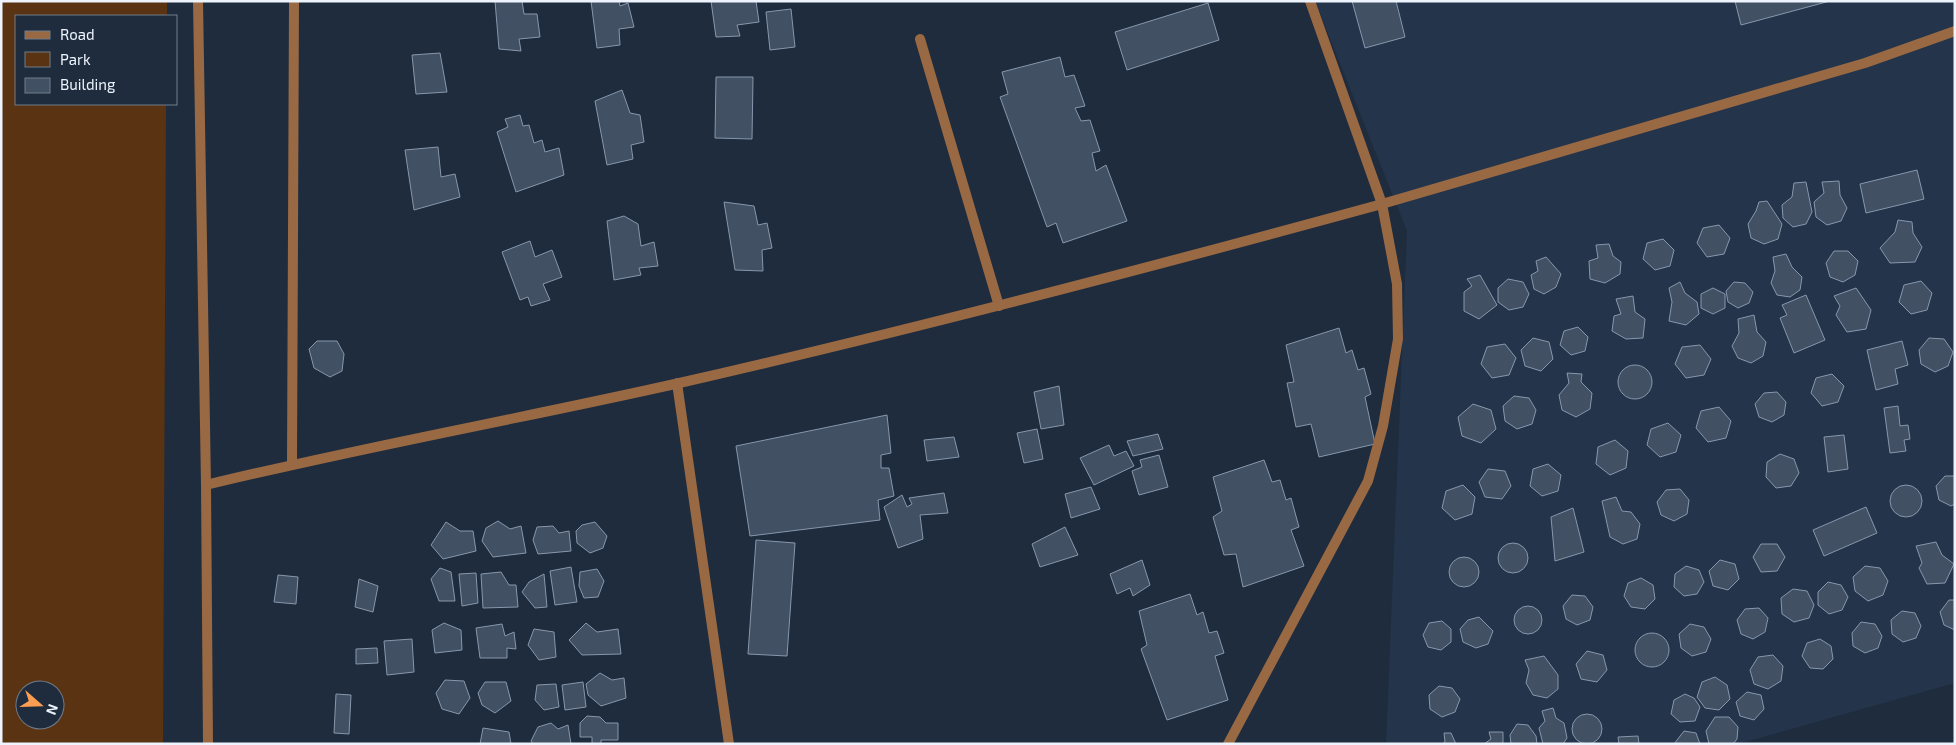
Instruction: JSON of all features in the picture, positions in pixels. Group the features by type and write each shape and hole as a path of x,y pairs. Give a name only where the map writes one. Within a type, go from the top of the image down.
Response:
{"street":[{"path":"198,1 208,744"},
{"path":"292,464 294,1"},
{"path":"1228,744 1368,481 1382,426 1398,339 1397,284 1382,204 1310,1"},
{"path":"206,485 292,464 677,383 1091,284 1382,204 1865,63 1955,31"},
{"path":"920,39 999,306"},
{"path":"677,383 730,744"}],"shaded area":[{"path":"1315,1 1955,1 1955,683 1738,744 1386,744 1407,231"}],"green space":[{"path":"1,1 167,1 167,15 15,15 15,105 166,105 163,744 1,744"}],"building":[{"path":"495,1 522,1 524,14 537,14 540,37 519,39 521,51 499,49"},
{"path":"591,1 619,1 620,6 628,3 634,27 619,29 620,45 597,48"},
{"path":"711,1 756,1 759,22 737,25 740,36 716,37"},
{"path":"1352,1 1396,1 1405,37 1365,48"},
{"path":"1735,1 1830,1 1741,25"},
{"path":"1208,3 1219,40 1127,70 1115,32"},
{"path":"791,9 795,47 770,50 766,12"},
{"path":"440,53 447,92 416,94 412,55"},
{"path":"1060,57 1065,77 1074,75 1085,106 1075,108 1081,121 1090,120 1100,151 1092,153 1096,171 1106,165 1127,221 1063,243 1056,223 1047,227 1000,97 1008,94 1002,72"},
{"path":"716,77 753,77 752,139 715,138"},
{"path":"622,90 630,113 640,115 644,142 631,145 633,159 607,165 595,101"},
{"path":"520,115 523,126 529,125 534,143 542,140 545,152 559,148 564,175 516,192 497,132 508,127 505,119"},
{"path":"438,147 441,177 455,174 460,197 414,210 405,150"},
{"path":"1917,170 1924,199 1866,213 1860,184"},
{"path":"1839,181 1840,195 1847,208 1841,221 1827,225 1816,217 1814,202 1824,193 1822,182"},
{"path":"1806,182 1812,212 1806,224 1793,227 1783,218 1782,205 1792,197 1794,183"},
{"path":"1767,201 1782,224 1778,239 1764,244 1751,238 1748,224 1759,202"},
{"path":"724,202 754,206 758,225 767,223 772,248 762,250 763,271 735,270"},
{"path":"624,216 638,224 641,246 654,242 658,266 639,268 641,275 614,280 607,221"},
{"path":"1898,220 1912,222 1913,233 1922,247 1915,262 1890,263 1880,248 1895,232"},
{"path":"1719,225 1730,238 1724,254 1707,257 1697,243 1703,228"},
{"path":"1663,239 1674,250 1670,266 1655,270 1643,259 1647,243"},
{"path":"530,241 535,257 552,250 562,277 543,284 550,300 531,306 528,297 520,300 502,252"},
{"path":"1609,244 1613,256 1621,262 1620,274 1605,283 1590,279 1589,261 1598,258 1596,245"},
{"path":"1834,251 1848,251 1858,261 1855,275 1843,282 1830,277 1826,263"},
{"path":"1786,254 1792,267 1802,277 1800,290 1790,297 1777,295 1771,283 1775,271 1773,257"},
{"path":"1546,257 1561,274 1556,287 1544,294 1534,289 1531,275 1538,271 1536,261"},
{"path":"1480,275 1497,305 1479,319 1464,311 1464,292 1472,286 1467,279"},
{"path":"1508,279 1523,282 1529,294 1523,307 1509,310 1498,302 1498,288"},
{"path":"1921,281 1932,293 1927,310 1911,314 1899,302 1904,285"},
{"path":"1680,282 1685,293 1697,302 1699,314 1686,325 1669,321 1672,302 1669,288"},
{"path":"1734,282 1745,283 1753,292 1749,303 1738,308 1728,302 1726,291"},
{"path":"1713,288 1725,294 1725,308 1713,314 1701,308 1701,294"},
{"path":"1856,288 1871,310 1866,329 1847,332 1836,315 1840,306 1834,296"},
{"path":"1806,295 1825,340 1794,353 1780,318 1787,315 1782,305"},
{"path":"1633,296 1635,312 1645,319 1643,338 1626,339 1612,331 1614,316 1621,314 1616,299"},
{"path":"1754,315 1757,332 1766,342 1763,356 1751,363 1738,358 1732,346 1739,333 1738,319"},
{"path":"1578,327 1588,337 1585,351 1571,355 1560,345 1564,331"},
{"path":"1339,328 1346,353 1352,350 1358,370 1364,368 1371,394 1365,397 1375,444 1319,457 1311,424 1296,427 1287,383 1294,382 1286,345"},
{"path":"1533,338 1549,342 1553,359 1541,371 1525,366 1521,350"},
{"path":"1929,338 1944,339 1953,352 1948,366 1935,372 1921,364 1919,350"},
{"path":"317,341 337,341 344,354 342,371 330,377 314,368 309,349"},
{"path":"1902,341 1908,365 1895,369 1898,384 1876,390 1867,350"},
{"path":"1505,344 1516,358 1509,375 1492,378 1481,364 1487,347"},
{"path":"1700,345 1711,359 1704,375 1686,378 1675,364 1682,347"},
{"path":"1635,365 1647,370 1652,382 1647,394 1635,399 1623,394 1618,382 1623,370"},
{"path":"1567,373 1582,374 1581,382 1592,393 1590,409 1576,417 1562,410 1559,395 1569,383"},
{"path":"1832,374 1844,386 1838,402 1822,406 1811,393 1816,378"},
{"path":"1059,386 1064,425 1041,429 1034,392"},
{"path":"1777,392 1786,402 1784,415 1772,422 1759,417 1755,404 1764,393"},
{"path":"1514,396 1529,398 1536,410 1532,424 1517,429 1505,421 1503,406"},
{"path":"1473,404 1491,410 1496,429 1481,443 1462,436 1458,417"},
{"path":"1898,406 1900,426 1908,425 1910,439 1904,440 1906,451 1890,453 1884,408"},
{"path":"1719,407 1731,421 1726,438 1708,442 1696,428 1701,411"},
{"path":"887,415 891,453 881,455 881,468 889,468 894,496 878,500 880,520 750,536 736,446"},
{"path":"1668,423 1681,435 1676,452 1660,457 1647,445 1651,429"},
{"path":"1037,429 1043,459 1024,463 1017,433"},
{"path":"1158,434 1163,449 1133,456 1127,441"},
{"path":"1844,435 1848,469 1828,472 1824,437"},
{"path":"954,437 959,457 927,461 924,440"},
{"path":"1615,440 1628,451 1626,468 1610,475 1596,464 1598,447"},
{"path":"1109,445 1114,456 1126,451 1134,466 1094,485 1080,458"},
{"path":"1780,454 1794,459 1799,473 1791,486 1776,488 1766,477 1767,462"},
{"path":"1159,455 1168,487 1139,495 1132,471 1142,467 1140,460"},
{"path":"1264,460 1272,482 1280,480 1286,500 1291,498 1299,527 1291,530 1304,566 1243,587 1236,554 1224,555 1213,517 1222,511 1213,477"},
{"path":"1548,464 1561,475 1558,491 1542,496 1530,486 1533,469"},
{"path":"1488,469 1505,471 1511,486 1502,499 1485,497 1479,482"},
{"path":"1945,476 1955,476 1955,504 1951,506 1939,500 1936,486"},
{"path":"1463,485 1475,497 1472,514 1455,520 1442,508 1446,491"},
{"path":"1906,485 1912,486 1917,490 1921,495 1921,507 1917,512 1912,516 1906,517 1900,516 1895,512 1891,507 1890,501 1891,495 1895,490 1900,486"},
{"path":"1091,487 1100,509 1071,518 1065,494"},
{"path":"1680,489 1689,500 1687,514 1674,521 1661,515 1657,502 1666,490"},
{"path":"944,493 948,513 920,515 923,539 898,548 884,507 902,495 907,507 912,504 909,498"},
{"path":"1616,497 1622,511 1631,512 1640,524 1637,539 1623,544 1610,537 1602,501"},
{"path":"1866,507 1877,533 1824,556 1813,530"},
{"path":"1573,508 1584,552 1555,561 1551,517"},
{"path":"498,521 510,529 521,526 526,553 493,557 482,541 486,528"},
{"path":"446,522 460,531 473,531 476,551 443,559 431,545"},
{"path":"595,522 607,536 603,548 590,553 577,543 576,531 582,525"},
{"path":"553,526 559,533 569,531 571,551 538,554 533,540 537,527"},
{"path":"1065,527 1078,555 1040,567 1032,544"},
{"path":"756,540 795,543 787,656 748,654"},
{"path":"1936,542 1942,555 1954,564 1945,583 1927,584 1919,568 1922,563 1916,546"},
{"path":"1513,543 1524,547 1528,558 1524,569 1513,573 1502,569 1498,558 1502,547"},
{"path":"1761,544 1777,544 1785,557 1777,571 1761,572 1753,557"},
{"path":"1464,557 1470,558 1478,566 1478,578 1470,586 1464,587 1458,586 1450,578 1449,572 1450,566 1458,558"},
{"path":"1142,560 1150,585 1133,596 1130,588 1117,594 1110,574"},
{"path":"1720,560 1735,564 1739,579 1728,590 1713,586 1709,571"},
{"path":"1686,566 1699,570 1704,582 1697,594 1684,596 1674,587 1675,574"},
{"path":"1865,566 1880,568 1888,581 1883,595 1868,601 1855,591 1853,577"},
{"path":"571,567 577,602 555,605 550,571"},
{"path":"440,568 451,572 455,601 439,601 431,579"},
{"path":"597,569 604,581 598,597 584,598 579,586 580,572"},
{"path":"501,572 509,585 516,585 518,607 483,608 481,574"},
{"path":"476,573 478,603 462,606 459,574"},
{"path":"544,574 547,607 535,608 522,592 529,582"},
{"path":"278,575 298,577 296,604 274,602"},
{"path":"1641,578 1653,585 1655,599 1645,609 1631,607 1624,596 1628,583"},
{"path":"359,579 378,586 373,612 355,607"},
{"path":"1828,582 1841,585 1848,597 1842,610 1829,614 1818,605 1818,592"},
{"path":"1793,589 1807,591 1814,605 1809,618 1794,622 1782,614 1781,598"},
{"path":"1190,594 1197,615 1203,612 1209,633 1217,631 1224,653 1215,656 1228,700 1167,720 1141,649 1147,645 1139,611"},
{"path":"1572,595 1585,596 1593,607 1590,620 1577,625 1566,619 1563,606"},
{"path":"1949,600 1955,600 1955,630 1944,625 1940,612"},
{"path":"1528,606 1538,610 1542,620 1538,630 1528,634 1518,630 1514,620 1518,610"},
{"path":"1759,608 1768,618 1765,632 1753,639 1741,634 1737,620 1745,609"},
{"path":"1902,611 1915,613 1921,626 1916,638 1903,642 1892,634 1891,620"},
{"path":"1479,617 1493,631 1488,644 1476,648 1463,642 1460,629 1468,620"},
{"path":"1442,621 1451,629 1451,642 1441,650 1428,647 1423,635 1429,623"},
{"path":"1861,622 1875,624 1882,636 1878,648 1865,653 1853,646 1852,633"},
{"path":"444,623 461,630 462,650 435,653 432,630"},
{"path":"586,623 597,632 618,629 621,654 582,655 569,640"},
{"path":"502,624 505,636 514,632 516,649 507,648 507,658 480,658 476,628"},
{"path":"1690,624 1704,627 1711,639 1706,652 1692,656 1681,648 1679,634"},
{"path":"534,629 554,632 556,657 539,660 528,645"},
{"path":"1652,633 1664,638 1669,650 1664,662 1652,667 1640,662 1635,650 1640,638"},
{"path":"412,639 414,672 387,675 384,641"},
{"path":"1820,639 1831,646 1833,659 1823,669 1810,668 1802,656 1807,643"},
{"path":"377,648 378,663 356,664 356,649"},
{"path":"1587,651 1603,655 1607,670 1597,682 1581,679 1576,664"},
{"path":"1773,655 1783,666 1781,681 1768,689 1754,684 1750,670 1758,657"},
{"path":"1544,656 1558,675 1558,689 1547,698 1533,695 1526,683 1529,670 1525,660"},
{"path":"600,673 612,680 624,678 626,698 601,706 588,695 586,684"},
{"path":"1715,677 1727,685 1730,699 1719,710 1705,708 1697,697 1702,682"},
{"path":"445,680 464,681 470,698 459,714 442,709 436,693"},
{"path":"485,682 506,682 511,701 495,713 482,705 478,693"},
{"path":"583,682 586,707 565,710 562,685"},
{"path":"556,684 559,707 544,710 535,700 537,685"},
{"path":"1439,686 1452,688 1460,699 1455,712 1442,717 1430,709 1429,695"},
{"path":"1747,692 1761,695 1764,709 1754,720 1740,716 1736,702"},
{"path":"336,694 351,695 349,734 334,733"},
{"path":"1685,694 1694,698 1700,707 1695,721 1680,722 1671,714 1674,700"},
{"path":"1553,708 1556,718 1564,723 1567,738 1563,744 1543,744 1539,728 1545,721 1542,711"},
{"path":"1587,714 1597,719 1602,729 1597,739 1587,744 1577,739 1572,729 1577,719"},
{"path":"587,716 600,717 606,723 618,723 618,740 601,740 601,744 592,744 592,737 580,737 580,723"},
{"path":"1715,717 1729,717 1738,727 1737,739 1733,744 1709,744 1706,731"},
{"path":"551,723 558,729 568,725 571,744 533,744 531,741 538,727"},
{"path":"1517,724 1528,725 1536,736 1537,744 1511,744 1510,735"},
{"path":"483,728 509,732 511,744 480,744"},
{"path":"1684,731 1696,733 1700,744 1674,744"},
{"path":"1489,732 1503,732 1503,744 1484,744 1491,739"},
{"path":"1444,733 1451,733 1456,744 1442,744 1445,742"},
{"path":"1638,736 1639,744 1619,744 1618,737"}]}
